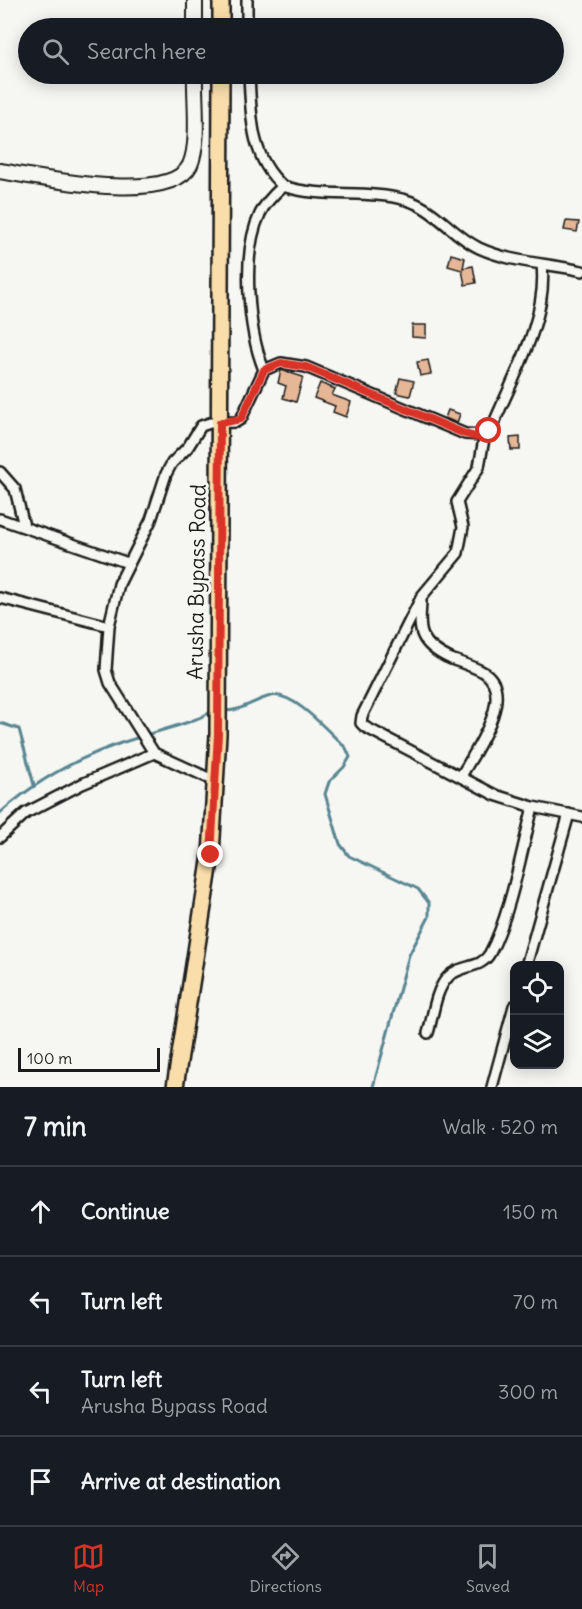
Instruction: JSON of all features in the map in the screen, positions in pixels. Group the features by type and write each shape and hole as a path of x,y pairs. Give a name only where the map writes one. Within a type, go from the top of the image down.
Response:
{"main road":[{"path":"221,0 221,18"},
{"name":"Arusha Bypass Road","path":"175,1087 211,855 216,781 221,84"}],"street":[{"path":"195,0 195,18"},
{"path":"247,0 247,18"},
{"path":"0,171 120,188 174,181 184,174 191,164 194,148 195,84"},
{"path":"250,84 255,141 260,155 283,186 319,192 365,194 406,200 427,209 476,246 503,257 582,271"},
{"path":"216,781 154,753 110,683 106,670 110,626 120,584 128,563 151,520 166,474 172,463 188,447 201,426 241,419 264,370 255,341 251,316 251,244 260,214 268,200 283,186"},
{"path":"542,265 543,291 538,315 494,423 486,433 479,467 457,502 463,528 458,553 422,596 362,716 361,723 495,795 533,807 582,817"},
{"path":"264,370 281,363 306,367 465,434 476,437 486,433"},
{"path":"0,472 15,489 24,526"},
{"path":"0,519 128,563"},
{"path":"422,596 420,627 424,639 443,655 485,673 496,690 495,709 488,728 461,776"},
{"path":"0,598 110,626"},
{"path":"0,837 26,813 82,784 154,753"},
{"path":"428,1033 447,978 454,972 484,963 493,948 533,807"},
{"path":"527,961 569,814"},
{"path":"492,1087 512,1015"}],"building":[{"path":"566,221 579,222 577,232 564,230"},
{"path":"451,254 465,258 463,268 473,266 476,283 465,285 462,270 448,266"},
{"path":"412,325 426,325 426,338 412,337"},
{"path":"428,360 431,374 420,376 417,362"},
{"path":"281,370 303,377 296,402 283,398 286,386 278,383"},
{"path":"400,378 414,381 410,396 396,393"},
{"path":"320,383 335,389 332,395 351,402 346,417 333,412 335,406 314,398"},
{"path":"448,410 460,414 457,423 445,418"},
{"path":"520,437 520,450 511,450 510,438"}],"waterway":[{"path":"222,711 235,710 271,696 280,696 300,706 321,724 346,748 350,757 344,767 329,782 325,794 340,844 349,856 418,889 429,903 429,917 409,955 373,1087"},
{"path":"0,813 32,788 85,757 124,742 187,723 213,711"},
{"path":"0,723 19,729 34,785"}],"route":[{"path":"211,855 218,734 220,423 236,422 241,419 264,370 287,363 306,367 465,434 476,437 489,431"}]}
